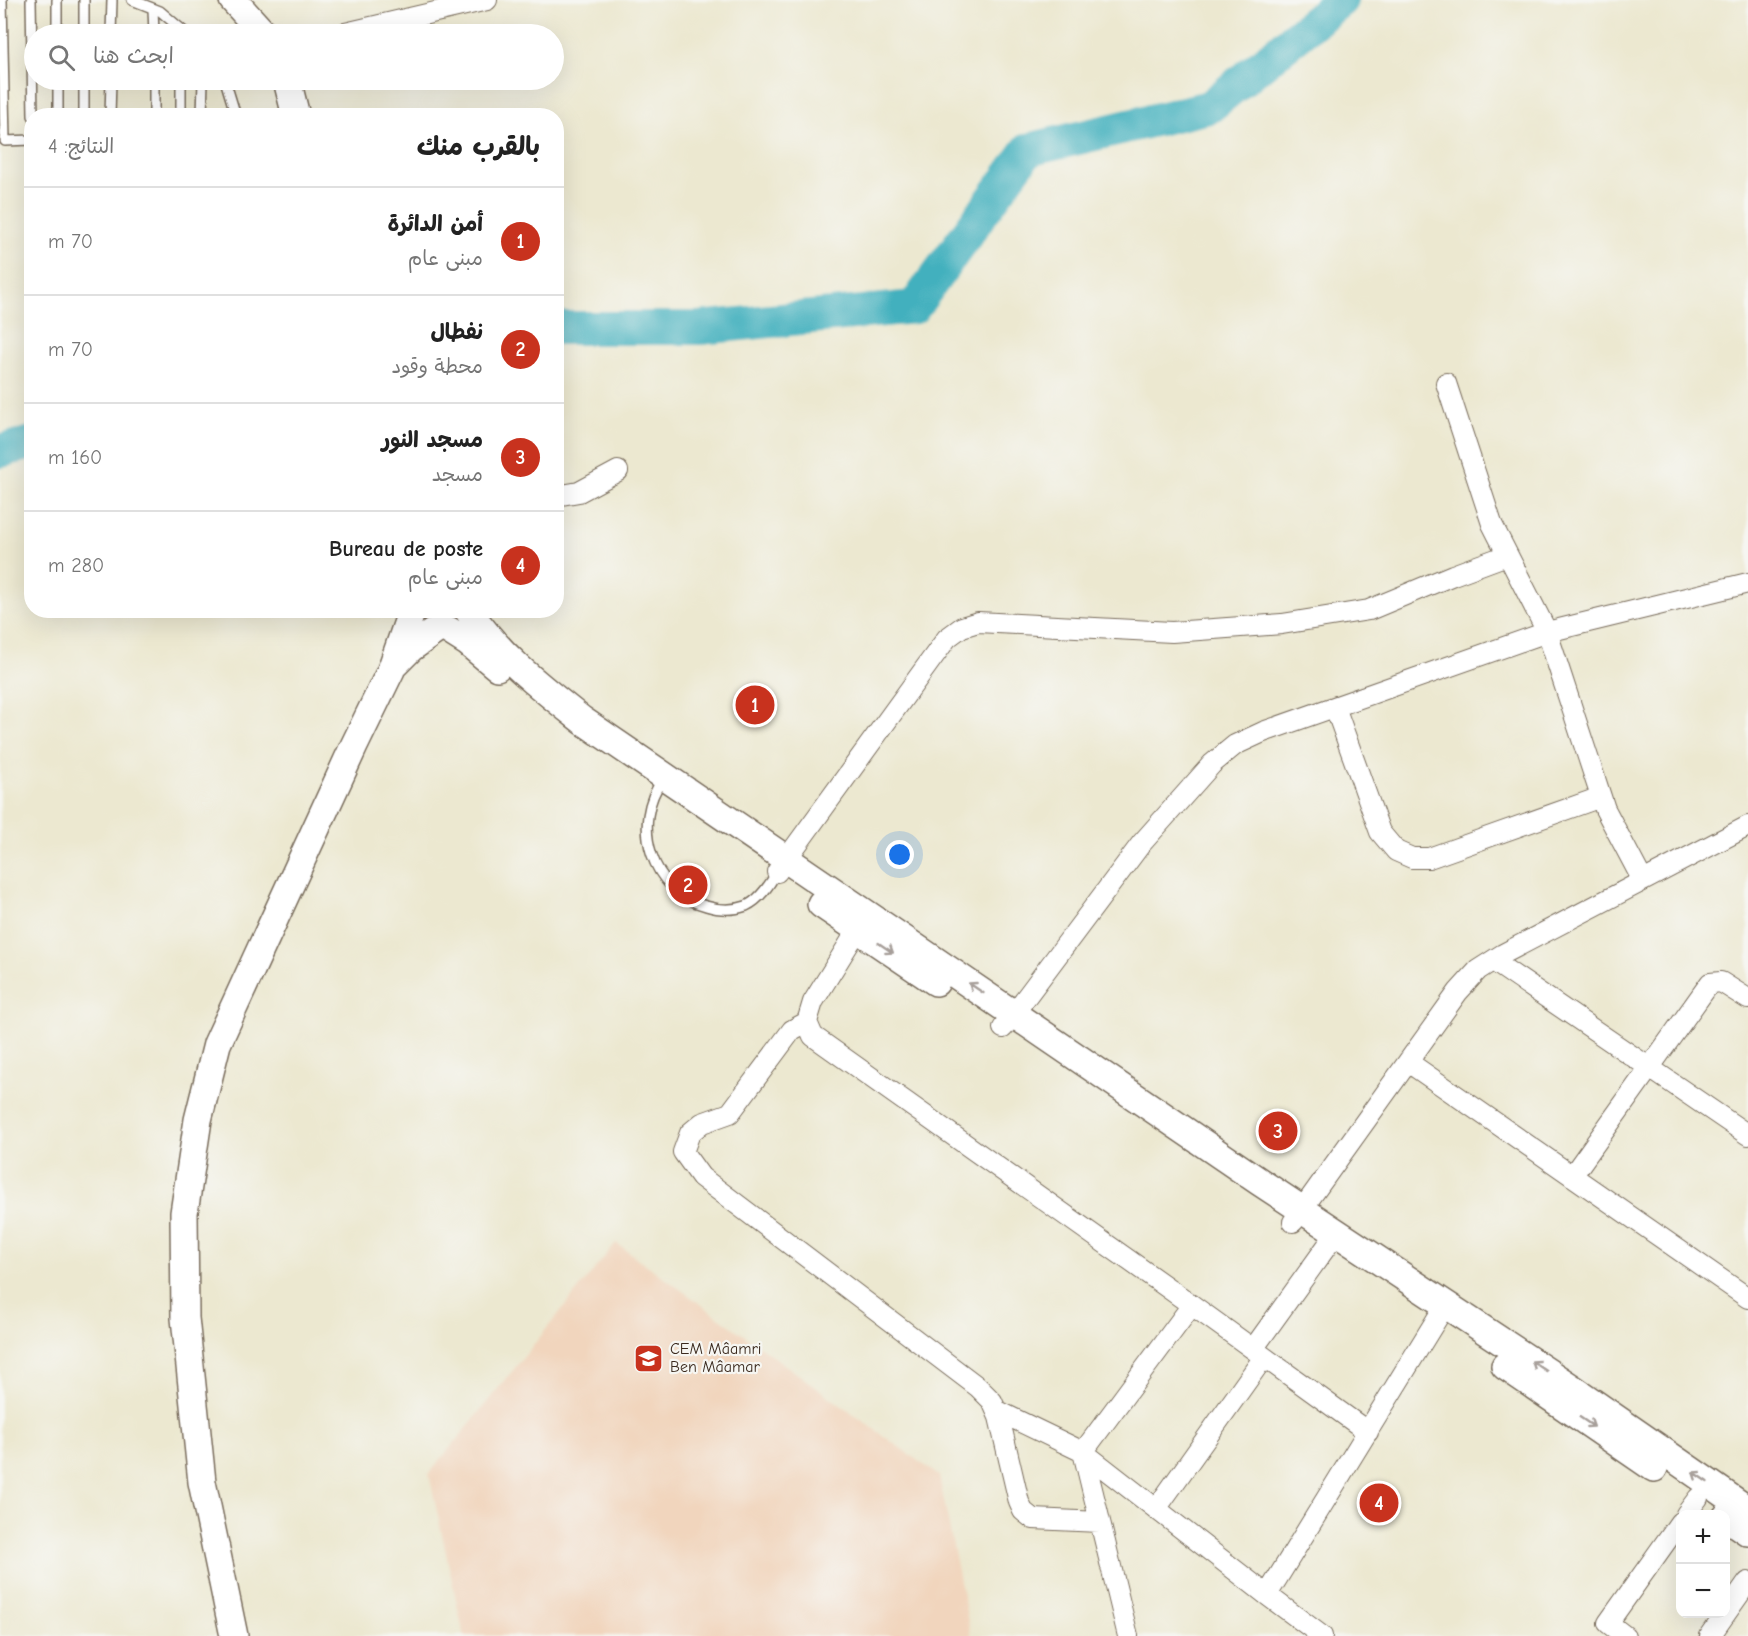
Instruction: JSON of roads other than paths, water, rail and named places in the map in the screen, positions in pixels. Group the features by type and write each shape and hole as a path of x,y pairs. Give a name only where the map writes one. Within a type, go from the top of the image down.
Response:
{"main road":[{"path":"233,0 258,20"},
{"path":"290,90 294,108"},
{"path":"234,1636 202,1482 184,1318 184,1213 198,1120 217,1044 391,670 410,618"},
{"path":"418,618 426,628 454,620"},
{"path":"391,670 411,648 454,620"},
{"path":"454,620 476,648 661,782 863,922 1333,1240 1748,1510"},
{"path":"1442,1312 1692,1506"},
{"path":"1730,1520 1748,1532"}],"street":[{"path":"384,24 487,0"},
{"path":"1446,382 1492,524 1547,632 1605,809 1643,881"},
{"path":"564,495 579,492 618,471"},
{"path":"782,866 947,638 962,627 978,622 1172,632 1282,624 1369,610 1507,555"},
{"path":"1008,1020 1141,844 1212,764 1235,745 1263,732 1547,632 1748,584"},
{"path":"1335,707 1380,832 1396,851 1413,858 1429,858 1601,797"},
{"path":"1297,1216 1458,992 1478,970 1503,954 1748,826"},
{"path":"863,922 813,1002 807,1022 813,1036 1368,1432"},
{"path":"1493,961 1748,1135"},
{"path":"1572,1176 1710,983 1721,982 1748,999"},
{"path":"807,1022 792,1030 730,1113 702,1123 690,1133 683,1152 701,1178 978,1387 992,1401 999,1418 1023,1511 1033,1519 1100,1522"},
{"path":"1408,1062 1748,1298"},
{"path":"1156,1509 1333,1240"},
{"path":"1083,1452 1192,1305"},
{"path":"1267,1595 1442,1312"},
{"path":"996,1410 1083,1452 1322,1636"},
{"path":"1083,1452 1128,1636"},
{"path":"1625,1636 1608,1623 1676,1528"},
{"path":"1710,1636 1748,1582"}],"lane":[{"path":"2,0 5,141 24,140"},
{"path":"31,0 31,24"},
{"path":"57,0 57,24"},
{"path":"84,0 84,24"},
{"path":"111,24 112,0"},
{"path":"132,0 160,11 174,24"},
{"path":"153,9 154,24"},
{"path":"33,90 33,108"},
{"path":"58,90 58,108"},
{"path":"84,90 84,108"},
{"path":"110,108 111,90"},
{"path":"154,90 154,108"},
{"path":"181,90 181,108"},
{"path":"202,90 202,108"},
{"path":"228,90 234,108"},
{"path":"661,782 649,808 648,841 654,865 673,890 695,903 723,911 747,905 767,888 782,866"}],"waterway":[{"path":"564,328 699,328 914,307 1028,150 1209,107 1341,0"},
{"path":"0,451 24,445"}],"place":[{"name":"أمن الدائرة","path":"755,705"},
{"name":"نفطال","path":"688,885"},
{"name":"مسجد النور","path":"1278,1131"},
{"name":"CEM Mâamri Ben Mâamar","path":"649,1358"},
{"name":"Bureau de poste","path":"1379,1503"}]}
